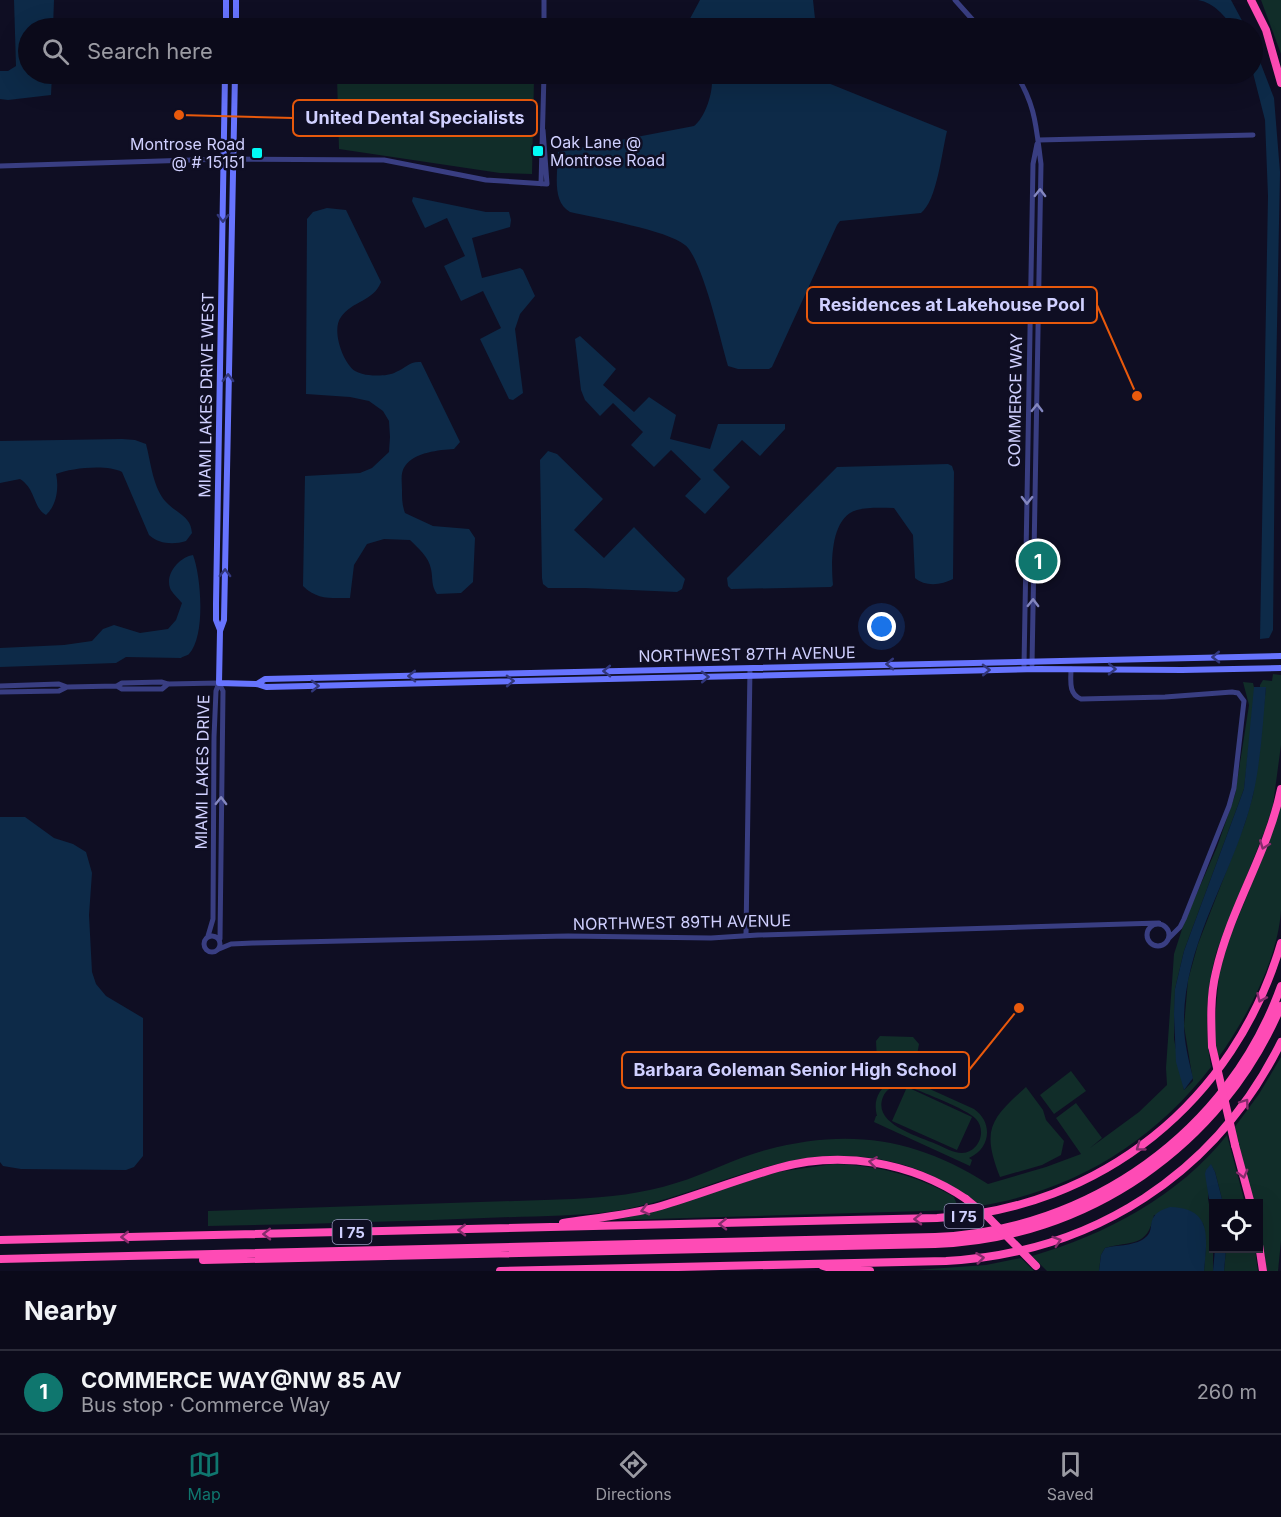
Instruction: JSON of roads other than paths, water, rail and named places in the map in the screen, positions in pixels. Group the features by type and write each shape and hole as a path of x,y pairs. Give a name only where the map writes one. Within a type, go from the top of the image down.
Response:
{"highway":[{"path":"1251,0 1260,18"},
{"path":"1257,0 1262,18"},
{"path":"1263,20 1281,83"},
{"path":"1263,24 1266,30"},
{"path":"1250,1199 1212,1046 1212,1005 1216,973 1230,929 1265,844 1281,789"},
{"name":"I 75","path":"0,1240 948,1218 991,1212 1044,1197 1089,1178 1131,1153 1166,1126 1198,1095 1228,1057 1249,1022 1270,978 1281,943"},
{"path":"0,1258 935,1237 965,1235 1005,1228 1055,1214 1099,1194 1137,1172 1170,1146 1205,1113 1236,1074 1262,1031 1281,986"},
{"path":"0,1264 935,1244 999,1237 1041,1226 1083,1210 1126,1188 1163,1161 1196,1132 1230,1095 1258,1053 1281,1006"},
{"path":"500,1271 946,1261 984,1258 1046,1244 1099,1224 1154,1192 1205,1150 1249,1098 1281,1042"},
{"path":"520,1228 636,1212 780,1167 833,1159 865,1161 907,1170 934,1180 966,1199 988,1217 1039,1268"},
{"path":"1260,1253 1263,1271"},
{"path":"816,1264 834,1269 870,1271"}],"main road":[{"path":"226,0 226,18"},
{"path":"236,0 236,18"},
{"name":"MIAMI LAKES DRIVE WEST","path":"220,631 216,620 216,595 225,84"},
{"name":"MIAMI LAKES DRIVE WEST","path":"219,683 220,631 224,620 235,84"},
{"name":"NORTHWEST 87TH AVENUE","path":"257,684 265,679 1277,656"},
{"path":"1071,669 1078,664 1104,660"},
{"name":"NORTHWEST 87TH AVENUE","path":"219,683 257,684 266,687 1024,669 1277,668"}],"street":[{"path":"544,0 544,18"},
{"path":"955,0 971,18"},
{"path":"0,166 224,159 384,160 486,180 544,184 544,84"},
{"name":"COMMERCE WAY","path":"1021,84 1032,104 1041,164 1032,669"},
{"path":"1038,140 1254,135"},
{"name":"COMMERCE WAY","path":"1024,669 1033,164 1038,140"},
{"path":"1032,220 1040,220"},
{"path":"746,935 750,668"},
{"path":"1071,669 1071,689 1076,697 1081,699 1165,697 1232,692 1238,693 1244,700 1234,788 1184,919 1180,927 1160,946 1153,944 1143,930 1134,925"},
{"name":"NORTHWEST 87TH AVENUE","path":"0,686 59,684 67,687 117,686 122,683 219,683"},
{"name":"MIAMI LAKES DRIVE","path":"208,936 213,919 214,737 216,691 219,683"},
{"name":"MIAMI LAKES DRIVE","path":"219,683 223,691 220,940"},
{"name":"NORTHWEST 87TH AVENUE","path":"0,693 59,691 67,687"},
{"name":"NORTHWEST 89TH AVENUE","path":"219,949 231,944 568,936 720,938 746,935 1161,924 1175,926 1184,919"},
{"path":"1148,937 1150,927 1161,924 1169,932 1169,938"},
{"path":"208,936 216,936 220,940 219,949 213,952 206,949 204,943 208,936"},
{"name":"NORTHWEST 89TH AVENUE","path":"220,940 231,944"}],"water":[{"path":"14,0 54,0 53,18 18,18 18,84 52,84 51,95 0,99 0,71 8,71 16,66"},
{"path":"700,0 813,0 815,18 690,18"},
{"path":"1198,0 1231,0 1241,18 1226,18 1214,7"},
{"path":"1263,70 1274,98 1280,172 1273,630 1269,638 1260,639 1268,196 1265,120 1256,84 1263,84"},
{"path":"712,84 830,84 947,131 935,187 927,207 921,213 840,221 837,225 772,367 769,369 738,369 728,366 698,266 685,245 663,234 570,212 560,201 558,193 558,152 694,126 702,116"},
{"path":"413,197 486,212 509,212 510,227 472,238 482,278 520,268 535,296 520,314 515,329 523,393 513,400 509,399 480,339 501,328 483,291 461,301 444,266 465,256 447,218 425,228 412,201"},
{"path":"327,208 346,210 381,282 373,293 351,307 338,323 338,338 346,361 355,371 375,376 390,374 410,364 421,362 460,442 454,449 428,453 409,461 403,469 402,502 405,513 433,526 469,529 475,538 473,582 461,593 437,594 428,561 410,540 384,539 367,544 354,565 350,598 319,596 303,586 305,476 360,473 372,468 389,452 390,437 389,421 383,411 369,401 350,397 306,394 307,219 313,212"},
{"path":"580,336 616,369 603,385 634,412 649,397 676,415 670,439 710,449 718,424 785,424 785,429 760,456 742,440 713,470 730,487 705,514 685,496 701,479 671,450 654,467 631,445 643,432 613,403 600,416 585,400 581,390 575,339"},
{"path":"122,439 146,444 158,490 166,502 186,519 191,527 192,533 186,541 166,543 149,535 122,472 107,468 89,468 56,474 56,496 53,506 46,515 39,508 29,488 20,479 0,483 0,441"},
{"path":"548,451 557,454 603,499 574,530 604,558 634,527 685,579 682,589 677,592 548,588 543,584 540,460"},
{"path":"948,464 952,466 954,472 953,579 934,584 924,583 915,578 913,535 894,508 866,508 848,514 837,531 834,542 833,585 831,587 731,589 728,586 727,578 837,467"},
{"path":"193,555 200,591 200,620 198,634 188,654 181,658 126,657 116,663 0,667 0,648 64,645 92,641 103,629 114,625 140,633 168,629 176,620 182,603 170,588 172,571 179,562"},
{"path":"1254,687 1266,687 1257,773 1245,823 1197,946 1190,972 1185,997 1184,1024 1193,1078 1184,1090 1176,1062 1175,989 1184,951 1244,789"},
{"path":"0,817 25,817 54,838 73,844 86,852 92,873 89,915 92,972 96,984 106,996 143,1018 143,1156 134,1167 126,1170 21,1169 3,1166 0,1162"},
{"path":"1211,1164 1222,1199 1209,1199 1206,1170"},
{"path":"1170,1207 1194,1213 1200,1219 1206,1237 1204,1271 1099,1271 1101,1255 1105,1248 1142,1240 1150,1232 1156,1215"},
{"path":"1215,1253 1226,1253 1224,1271 1213,1271"}],"place":[{"name":"United Dental Specialists","path":"179,115"},
{"name":"Oak Lane @ Montrose Road","path":"538,151"},
{"name":"Montrose Road @ # 15151","path":"257,153"},
{"name":"Residences at Lakehouse Pool","path":"1137,396"},
{"name":"COMMERCE WAY@NW 85 AV","path":"1038,561"},
{"name":"Barbara Goleman Senior High School","path":"1019,1008"}]}
